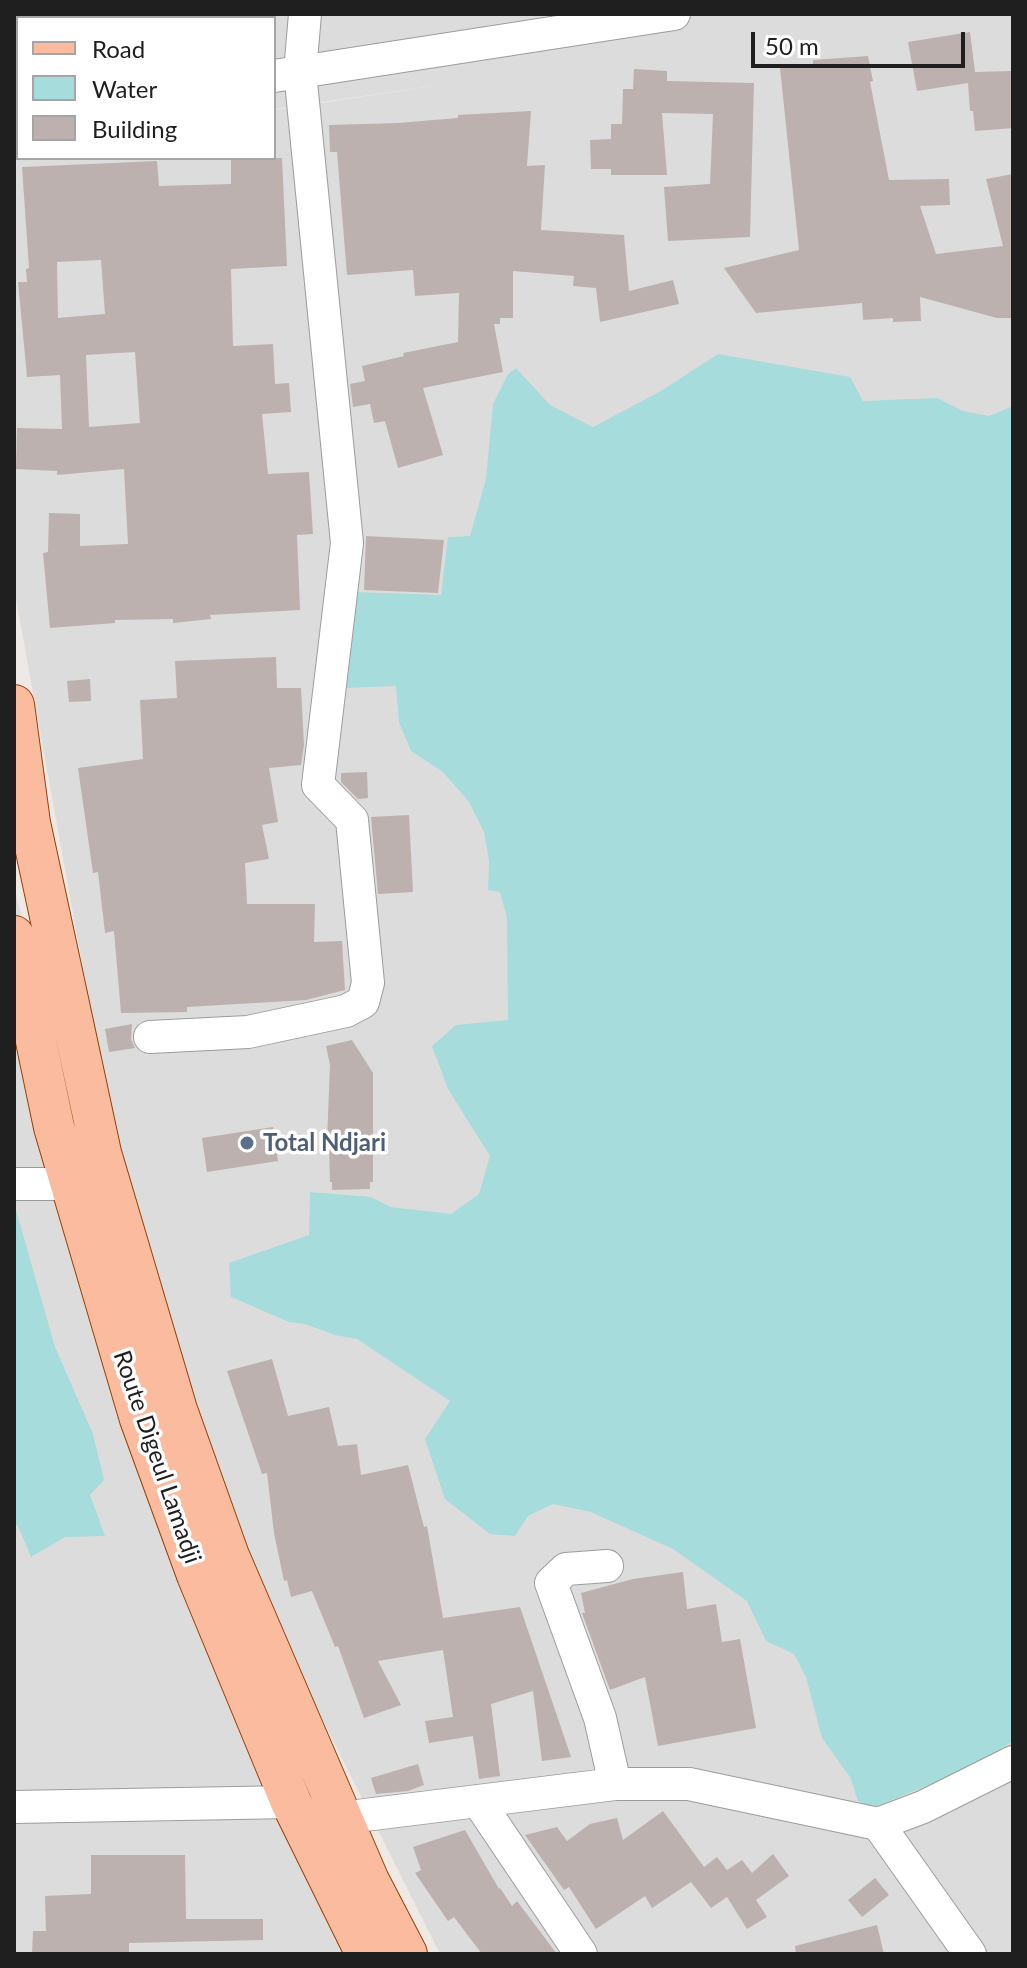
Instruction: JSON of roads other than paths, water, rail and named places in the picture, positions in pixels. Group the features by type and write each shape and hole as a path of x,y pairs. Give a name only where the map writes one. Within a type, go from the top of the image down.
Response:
{"main road":[{"path":"14,705 33,838 105,1168 177,1410 229,1556 369,1881 407,1954"},
{"name":"Route Digeul Lamadji","path":"14,936 54,1127 140,1419 197,1575 291,1802 366,1954"}],"street":[{"path":"150,1037 248,1032 346,1011 363,1002 368,983 352,820 318,785 347,543 287,74 305,14"},
{"path":"287,74 674,14"},
{"path":"14,1184 70,1184"},
{"path":"607,1566 566,1569 551,1583 600,1718 615,1784"},
{"path":"341,1818 615,1784 689,1784 878,1824 923,1807 1013,1762"},
{"path":"478,1801 581,1954"},
{"path":"14,1807 291,1802"},
{"path":"878,1824 970,1954"}],"water":[{"path":"718,354 850,377 863,401 937,398 963,411 989,416 1013,406 1013,1741 968,1769 872,1808 858,1801 850,1777 822,1738 806,1677 794,1654 766,1641 747,1601 673,1549 591,1512 553,1504 528,1516 515,1536 490,1534 445,1499 425,1439 450,1401 357,1339 289,1322 231,1297 229,1263 309,1235 310,1192 371,1197 391,1207 451,1214 479,1194 490,1156 448,1089 432,1046 456,1025 508,1020 507,918 500,892 488,890 489,861 484,832 469,802 443,772 411,751 399,722 396,686 345,688 339,667 352,641 353,592 441,595 448,537 470,536 486,479 493,404 508,374 516,368 550,405 593,427 661,391"},
{"path":"14,1203 55,1347 93,1434 104,1480 90,1495 105,1536 65,1537 31,1557 14,1523"}],"place":[{"name":"Total Ndjari","path":"247,1143"}]}
